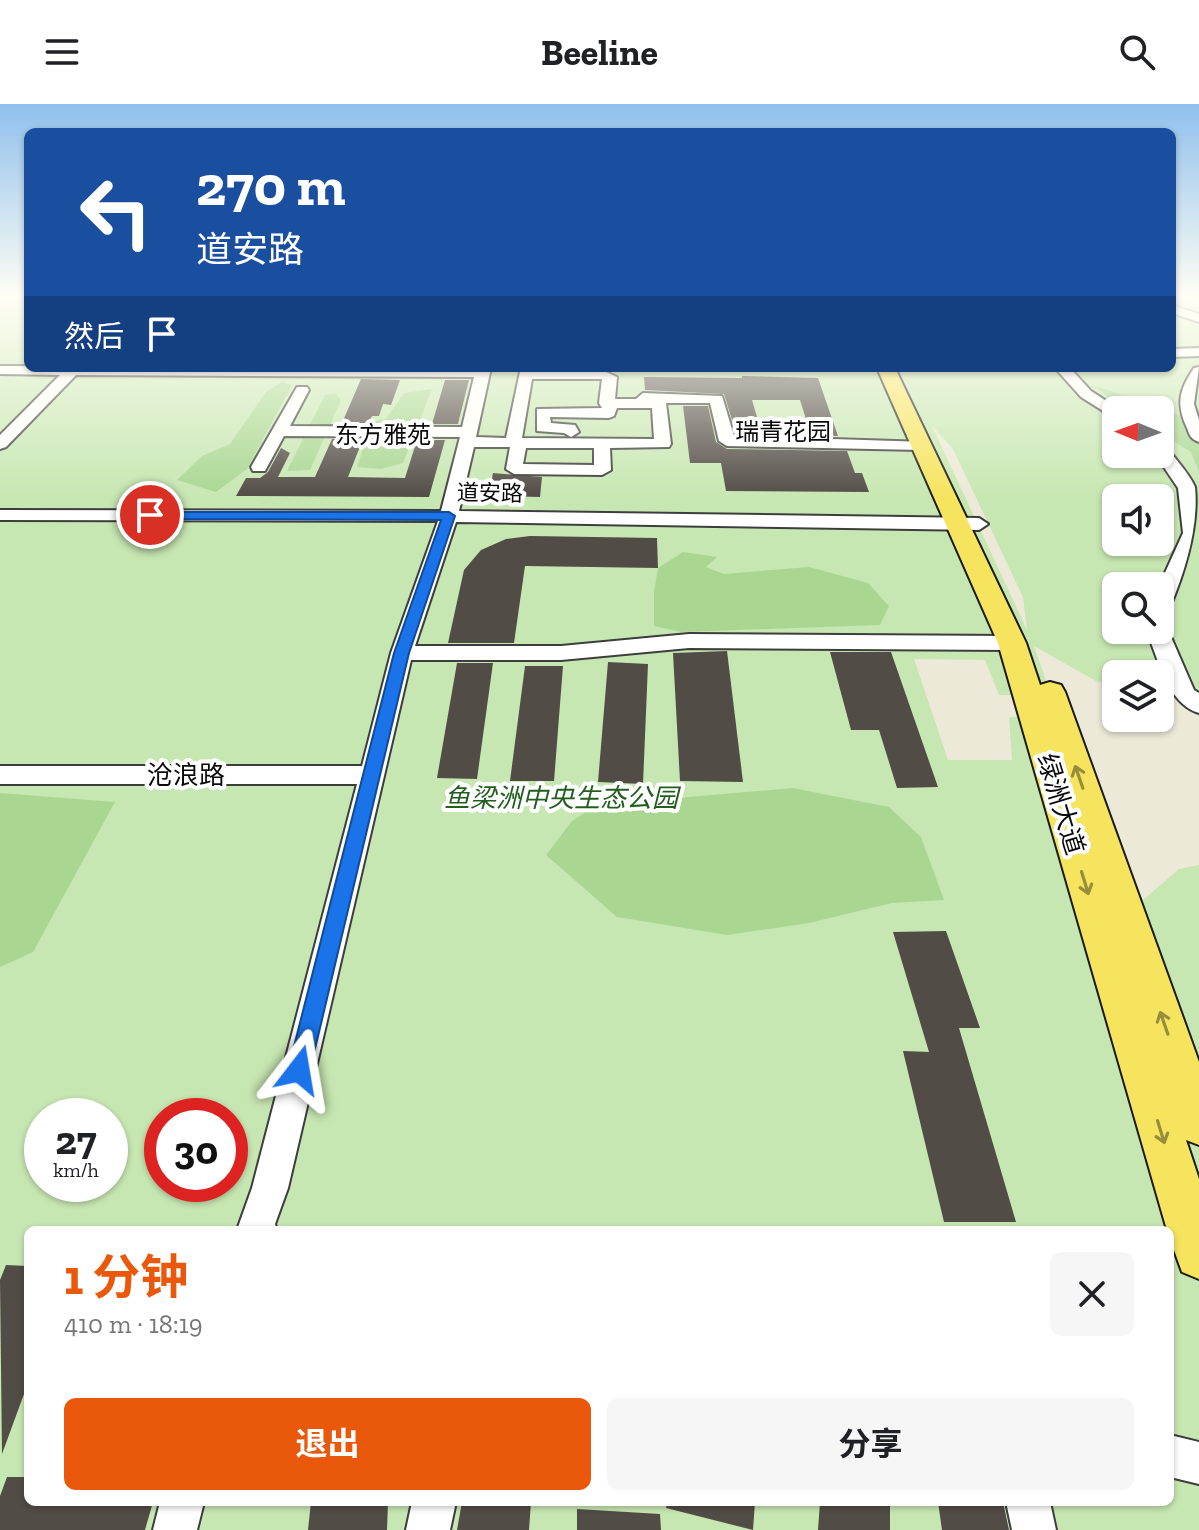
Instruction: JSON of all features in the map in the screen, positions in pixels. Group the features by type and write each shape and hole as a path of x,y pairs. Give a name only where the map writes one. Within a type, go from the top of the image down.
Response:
{"main road":[{"name":"绿洲大道","path":"888,372 921,445 1034,646 1199,1123"},
{"name":"绿洲大道","path":"906,372 968,524 1012,643 1199,1255"}],"street":[{"path":"0,370 24,370"},
{"path":"1199,371 1188,388 1184,403 1199,437"},
{"path":"0,444 70,372"},
{"path":"257,1226 270,1188 402,653 449,516 484,372"},
{"path":"1066,372 1086,394 1102,405"},
{"path":"519,412 551,413 581,413 609,413 610,398 610,377 525,375 530,393 519,412 516,442 514,469 602,470 601,443 610,398"},
{"path":"557,375 551,413 543,428 569,428 571,443"},
{"path":"581,413 585,375"},
{"path":"259,467 302,390"},
{"path":"610,398 717,399 727,441 921,445"},
{"path":"280,431 468,437 516,442 663,444 659,404 610,398"},
{"path":"551,413 554,419 562,423 586,420 601,443"},
{"path":"1173,468 1187,488 1192,533 1174,575"},
{"name":"道安路","path":"0,515 449,516 968,524"},
{"path":"402,653 561,653 689,641 1012,643"},
{"path":"1163,644 1185,694 1199,705"},
{"name":"沧浪路","path":"0,775 371,775"},
{"path":"1174,1457 1199,1463"},
{"path":"175,1530 181,1506"},
{"path":"428,1530 433,1506"},
{"path":"1029,1506 1034,1530"}],"green space":[{"name":"鱼梁洲中央生态公园","path":"0,365 24,365 24,372 1176,372 1176,365 1199,365 1199,1530 0,1530"},
{"path":"282,382 292,385 247,469 216,492 177,480 202,456 230,444 266,392"},
{"path":"1095,386 1125,396 1106,396"},
{"path":"432,389 403,463 381,469 357,467 372,422 386,419 404,393"},
{"path":"335,393 341,400 310,470 287,471 325,395"},
{"path":"1174,413 1199,424 1199,471 1191,452 1174,442"},
{"path":"683,552 717,557 706,567 724,574 809,567 868,583 889,606 880,625 681,632 654,626 658,568"},
{"path":"793,788 889,807 921,837 944,900 892,903 809,923 727,935 617,917 546,855 572,821 596,805"},
{"path":"0,793 115,802 33,952 0,967"}],"shaded area":[{"path":"932,426 953,449 1023,597 1027,630"},
{"path":"1034,646 1102,683 1102,732 1174,732 1174,671 1199,705 1199,865 1179,869 1127,914"},
{"path":"914,659 985,660 999,695 1028,695 1034,716 1009,717 1012,760 948,760"}],"building":[{"path":"644,377 818,378 838,436 811,435 800,400 752,400 762,434 736,433 724,394 645,390"},
{"path":"361,379 400,380 391,405 383,404 379,416 372,416 369,423 342,423"},
{"path":"445,380 469,380 458,424 432,424"},
{"path":"683,406 708,406 716,442 727,449 847,451 855,473 862,473 869,492 726,491 721,463 690,463"},
{"path":"332,439 363,439 348,477 405,478 417,440 445,440 429,497 236,496 246,478 260,478 268,472 281,448 290,453 278,477 315,477"},
{"path":"493,473 542,477 540,497 489,496"},
{"path":"530,536 657,538 658,568 525,566 514,643 448,643 464,570 481,550 506,539"},
{"path":"727,651 743,782 680,781 673,653"},
{"path":"830,652 891,652 938,787 897,788 879,730 851,730"},
{"path":"608,662 648,664 643,784 598,782"},
{"path":"457,663 493,663 477,779 437,778"},
{"path":"525,666 563,666 554,781 510,781"},
{"path":"946,931 980,1028 959,1028 1016,1222 944,1222 903,1051 929,1052 893,932"},
{"path":"6,1265 24,1266 24,1394 2,1454 0,1280"},
{"path":"7,1477 24,1477 24,1506 152,1506 145,1530 0,1530 0,1496"},
{"path":"311,1506 388,1506 387,1530 308,1530"},
{"path":"461,1506 531,1506 529,1530 457,1530"},
{"path":"755,1506 753,1530 666,1508"},
{"path":"820,1506 890,1506 890,1530 818,1530"},
{"path":"939,1506 1004,1506 1009,1530 942,1530"},
{"path":"577,1509 660,1514 661,1530 577,1530"}],"district":[{"name":"瑞青花园","path":"783,431"},
{"name":"东方雅苑","path":"383,434"}],"route":[{"path":"150,515 449,516 402,653 299,1070"}]}
